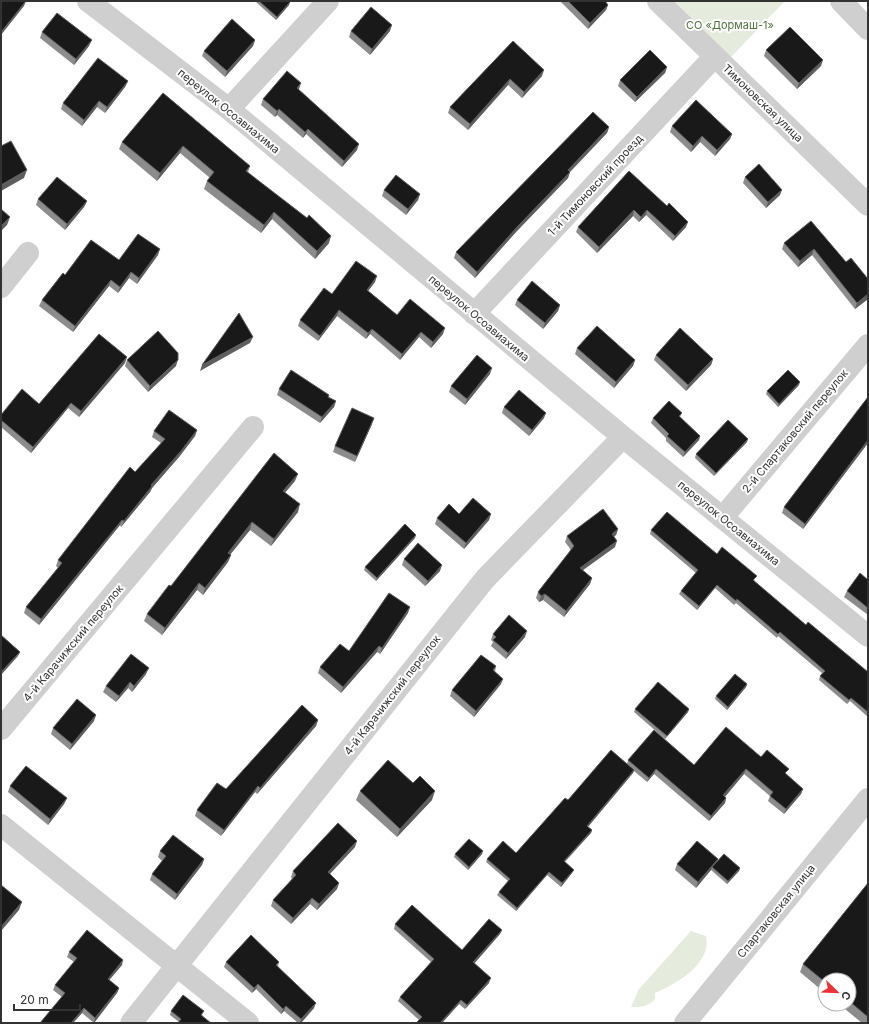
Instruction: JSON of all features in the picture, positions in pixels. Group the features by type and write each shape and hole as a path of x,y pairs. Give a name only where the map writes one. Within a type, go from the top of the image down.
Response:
{"street":[{"name":"переулок Осоавиахима","path":"88,1 229,109 623,437 868,636"},
{"path":"229,109 328,1"},
{"name":"Тимоновская улица","path":"658,1 868,204"},
{"path":"841,1 868,29"},
{"name":"1-й Тимоновский проезд","path":"474,314 714,56"},
{"path":"1,287 28,253"},
{"name":"2-й Спартаковский переулок","path":"723,517 868,345"},
{"name":"4-й Карачижский переулок","path":"1,730 253,427"},
{"name":"4-й Карачижский переулок","path":"131,1023 485,579 623,437"},
{"name":"Спартаковская улица","path":"685,1023 868,799"},
{"path":"1,825 248,1023"}],"green space":[{"name":"СО «Дормаш-1»","path":"674,1 785,1 730,58"},
{"path":"691,931 706,936 704,955 698,964 691,972 673,984 655,993 655,999 650,1004 641,1007 631,1007 639,989"}],"building":[{"path":"1,1 26,1 2,31 1,30"},
{"path":"259,1 289,1 290,2 277,17"},
{"path":"568,1 605,1 608,5 590,23"},
{"path":"371,7 392,25 372,49 351,31"},
{"path":"57,13 92,40 76,59 42,32"},
{"path":"232,19 255,40 227,71 204,51"},
{"path":"790,27 823,60 799,83 766,50"},
{"path":"513,41 544,70 524,92 510,79 470,124 450,107"},
{"path":"650,50 667,67 637,97 620,80"},
{"path":"98,58 128,81 107,107 99,101 84,120 63,103"},
{"path":"287,71 301,83 297,88 359,144 344,161 308,129 305,132 279,109 277,111 263,99"},
{"path":"163,93 250,166 246,171 307,218 309,215 331,236 317,251 274,212 264,225 207,181 214,172 183,146 160,173 122,142"},
{"path":"696,100 732,134 717,150 702,136 693,146 672,126"},
{"path":"593,112 609,127 568,170 570,172 518,226 477,272 456,252"},
{"path":"11,141 27,170 1,185 1,146"},
{"path":"759,164 782,190 768,202 745,177"},
{"path":"629,171 667,206 669,203 688,222 675,236 647,210 641,217 634,210 599,247 578,227"},
{"path":"396,175 420,194 408,209 384,190"},
{"path":"57,177 87,201 67,224 38,199"},
{"path":"1,209 10,217 1,226"},
{"path":"811,221 846,262 851,258 868,279 868,294 857,303 814,249 800,261 784,243"},
{"path":"138,234 160,249 139,278 131,272 120,287 111,280 75,326 42,300 63,273 65,275 91,240 119,260"},
{"path":"356,261 377,276 367,290 397,315 410,299 445,328 433,342 421,332 402,354 372,329 368,333 339,310 320,336 300,320 324,288 332,294"},
{"path":"532,281 560,305 545,323 517,300"},
{"path":"239,313 253,337 202,365"},
{"path":"597,326 635,360 616,382 577,348"},
{"path":"680,328 713,359 688,385 656,355"},
{"path":"158,331 178,353 178,360 150,386 127,360"},
{"path":"99,334 127,357 81,411 71,403 33,447 1,420 1,415 22,389 39,404"},
{"path":"477,355 492,368 467,399 451,386"},
{"path":"291,370 329,395 328,397 336,401 322,417 279,389"},
{"path":"788,370 800,382 779,404 767,391"},
{"path":"519,390 546,413 532,430 504,407"},
{"path":"868,397 868,440 805,524 784,507"},
{"path":"669,401 682,413 679,416 700,436 685,452 667,436 669,434 653,418"},
{"path":"352,408 374,418 357,456 335,446"},
{"path":"169,410 197,430 151,485 152,486 124,521 122,520 41,619 26,607 62,563 58,560 130,467 135,472 165,439 154,431"},
{"path":"728,420 748,439 716,473 696,454"},
{"path":"274,453 298,474 283,491 300,504 274,539 252,522 228,553 231,555 205,588 199,583 165,628 147,614 169,585 171,586"},
{"path":"473,498 491,514 466,543 437,518 449,504 459,514"},
{"path":"603,509 618,529 612,534 617,541 580,568 592,578 566,611 545,594 541,596 538,592 574,546 567,536"},
{"path":"667,512 717,554 722,547 757,576 753,580 806,625 808,622 868,672 868,712 851,698 849,700 820,676 825,671 780,632 778,634 737,599 736,601 717,585 699,606 681,591 698,570 651,530"},
{"path":"405,524 416,535 377,578 365,567"},
{"path":"418,543 442,565 428,581 404,559"},
{"path":"860,573 868,580 868,608 847,591"},
{"path":"389,593 410,607 382,648 379,646 343,687 320,667 340,644 349,651"},
{"path":"509,615 527,631 508,653 493,640 496,637 493,634"},
{"path":"1,635 20,652 1,672"},
{"path":"131,654 149,668 134,686 130,682 119,696 106,686"},
{"path":"481,655 496,666 493,670 503,679 476,711 452,690"},
{"path":"735,674 747,684 728,707 716,696"},
{"path":"658,682 689,709 667,736 635,709"},
{"path":"77,699 96,715 72,744 53,728"},
{"path":"302,705 318,720 260,788 258,786 224,830 197,810 217,783 226,789"},
{"path":"726,727 761,757 767,750 789,769 785,773 803,789 786,809 770,796 773,792 746,769 723,795 726,798 711,816 656,769 649,778 628,760 654,730 694,765"},
{"path":"611,750 634,770 587,826 592,830 564,861 574,870 562,883 549,872 517,908 499,892 510,879 487,859 503,841 516,853 565,798 568,800"},
{"path":"388,760 413,783 420,776 435,791 400,829 360,791"},
{"path":"26,766 67,798 50,819 10,786"},
{"path":"338,823 357,841 328,872 339,883 319,904 312,898 293,918 273,900 296,875 293,871"},
{"path":"173,835 204,859 177,894 152,874 166,856 160,851"},
{"path":"469,839 483,851 469,867 455,854"},
{"path":"697,841 718,859 698,882 677,864"},
{"path":"724,854 740,868 728,881 712,867"},
{"path":"868,883 868,1017 857,1008 857,972 817,972 817,975 803,964"},
{"path":"1,885 22,902 1,927"},
{"path":"412,905 462,950 489,919 502,930 473,962 491,978 467,1005 461,1000 440,1023 416,1023 422,1017 400,997 434,959 395,924"},
{"path":"87,930 123,960 108,979 119,988 95,1018 84,1008 71,1023 40,1023 65,993 55,985 77,958 69,952"},
{"path":"251,935 279,962 276,965 316,1003 301,1019 286,1006 283,1009 258,984 254,988 226,962"},
{"path":"183,995 204,1011 201,1015 211,1023 178,1023 181,1019 171,1011"}]}
